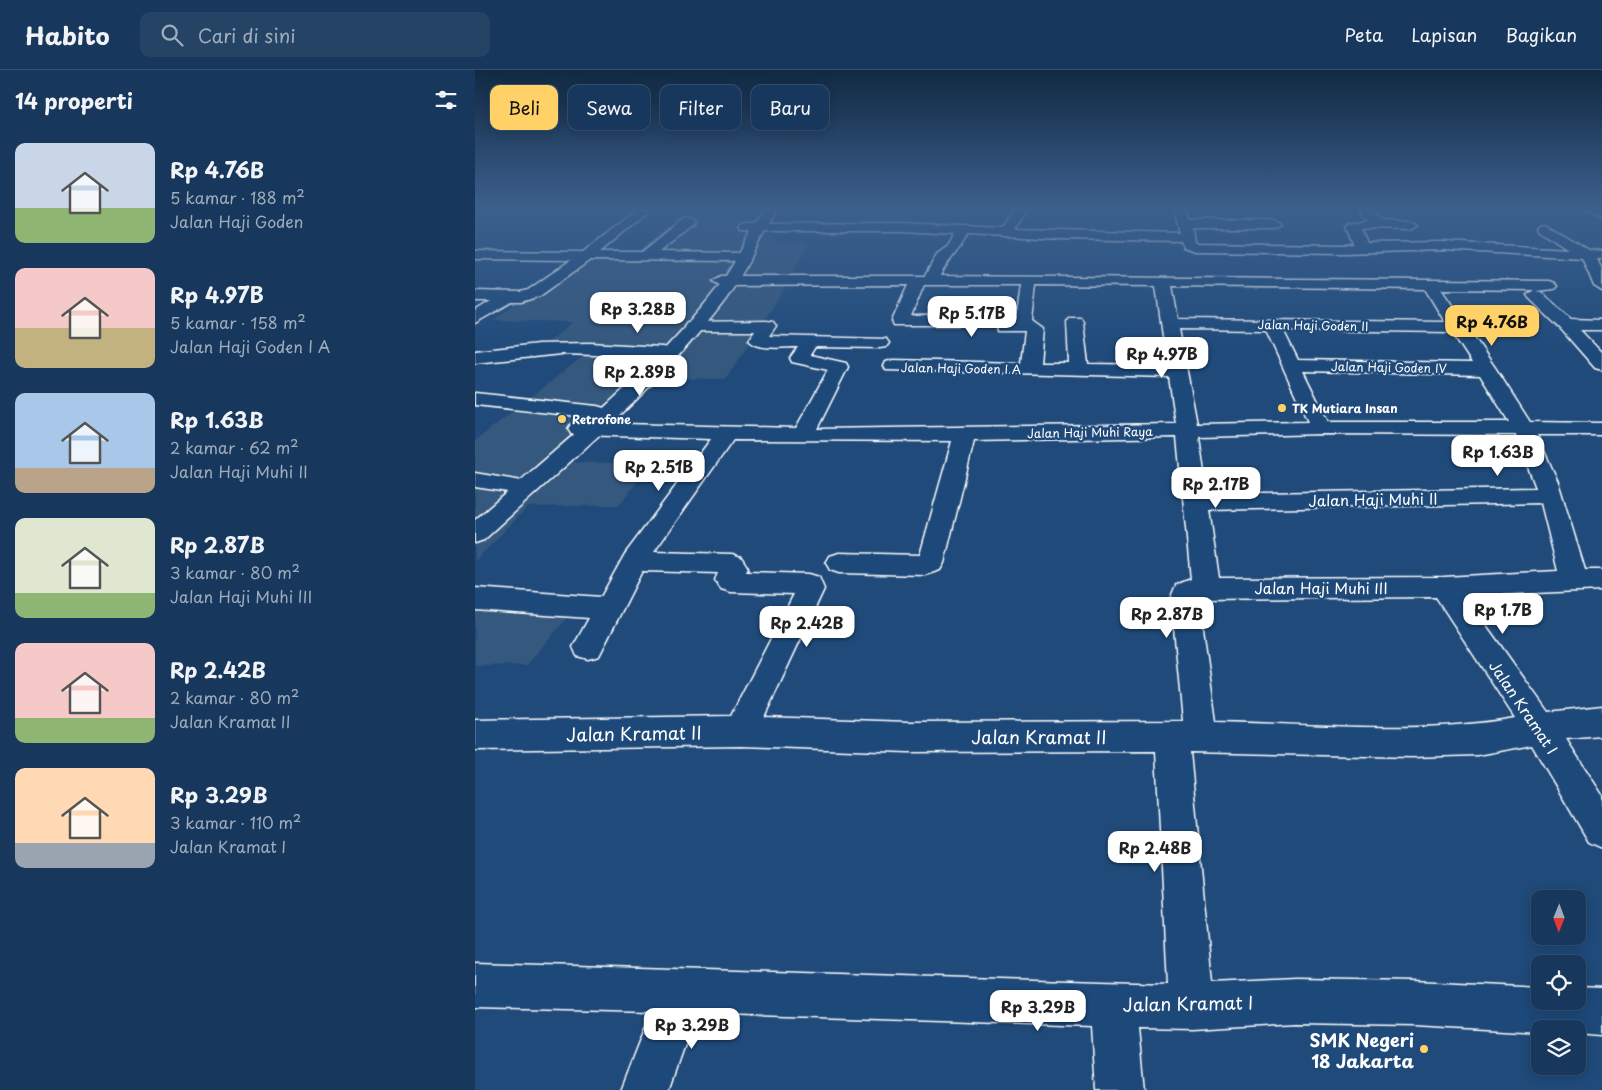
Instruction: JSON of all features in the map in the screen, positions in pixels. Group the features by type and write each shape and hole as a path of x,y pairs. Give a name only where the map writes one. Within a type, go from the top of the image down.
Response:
{"street":[{"path":"475,296 534,294 585,258"},
{"path":"475,517 589,424 693,326 725,281 738,258"},
{"path":"942,258 924,280 900,321 1022,320 1025,319 1029,280"},
{"path":"1282,258 1296,282"},
{"path":"1455,258 1480,285"},
{"path":"1596,258 1602,286"},
{"path":"475,534 662,352 725,281 1029,280 1480,285 1542,291 1566,324 1602,364"},
{"path":"1163,281 1187,430 1206,588"},
{"path":"1429,284 1455,326 1487,369 1524,428 1550,495 1574,580"},
{"path":"475,318 510,296"},
{"path":"1075,322 1079,369"},
{"name":"Jalan Haji Goden II","path":"1170,324 1455,326"},
{"path":"1566,324 1602,325"},
{"path":"1272,325 1321,428"},
{"path":"693,326 767,327 759,341 881,343"},
{"name":"Jalan Haji Goden I A","path":"933,328 1033,327 1030,369"},
{"path":"803,435 839,367 799,358 810,342"},
{"path":"475,357 572,348 662,352"},
{"name":"Jalan Haji Goden IV","path":"1291,365 1487,369"},
{"name":"Jalan Haji Goden I A","path":"893,366 1178,371"},
{"name":"Jalan Haji Muhi Raya","path":"475,399 589,424 727,434 965,435 1321,428 1602,429"},
{"path":"588,647 634,561 727,434"},
{"path":"839,563 925,565 931,563 965,435"},
{"path":"475,480 514,486"},
{"name":"Jalan Haji Muhi II","path":"1195,502 1550,495"},
{"path":"634,561 732,564 734,568 729,580 731,582 809,584 810,589 741,732"},
{"name":"Jalan Haji Muhi III","path":"1192,1007 1186,592 1192,589 1206,588 1444,587 1602,580"},
{"name":"Jalan Kramat I","path":"1444,587 1541,730 1602,829"},
{"path":"475,598 608,608"},
{"name":"Jalan Kramat II","path":"475,735 741,732 908,737 1187,736 1412,742 1478,740 1567,724 1602,721"},
{"name":"Jalan Kramat I","path":"475,986 682,990 1192,1007 1276,1001 1414,1003 1602,1012"},
{"path":"645,1090 682,990"},
{"path":"1113,1005 1120,1090"}],"shaded area":[{"path":"573,258 801,258 783,291 726,379 655,378 571,462 651,464 619,505 528,507 475,561 475,441 588,352 536,352 573,322 494,320"},
{"path":"475,604 572,612 527,665 475,666"}],"place":[{"name":"TK Mutiara Insan","path":"1282,408"},
{"name":"Retrofone","path":"562,419"},
{"name":"SMK Negeri 18 Jakarta","path":"1424,1049"}]}
